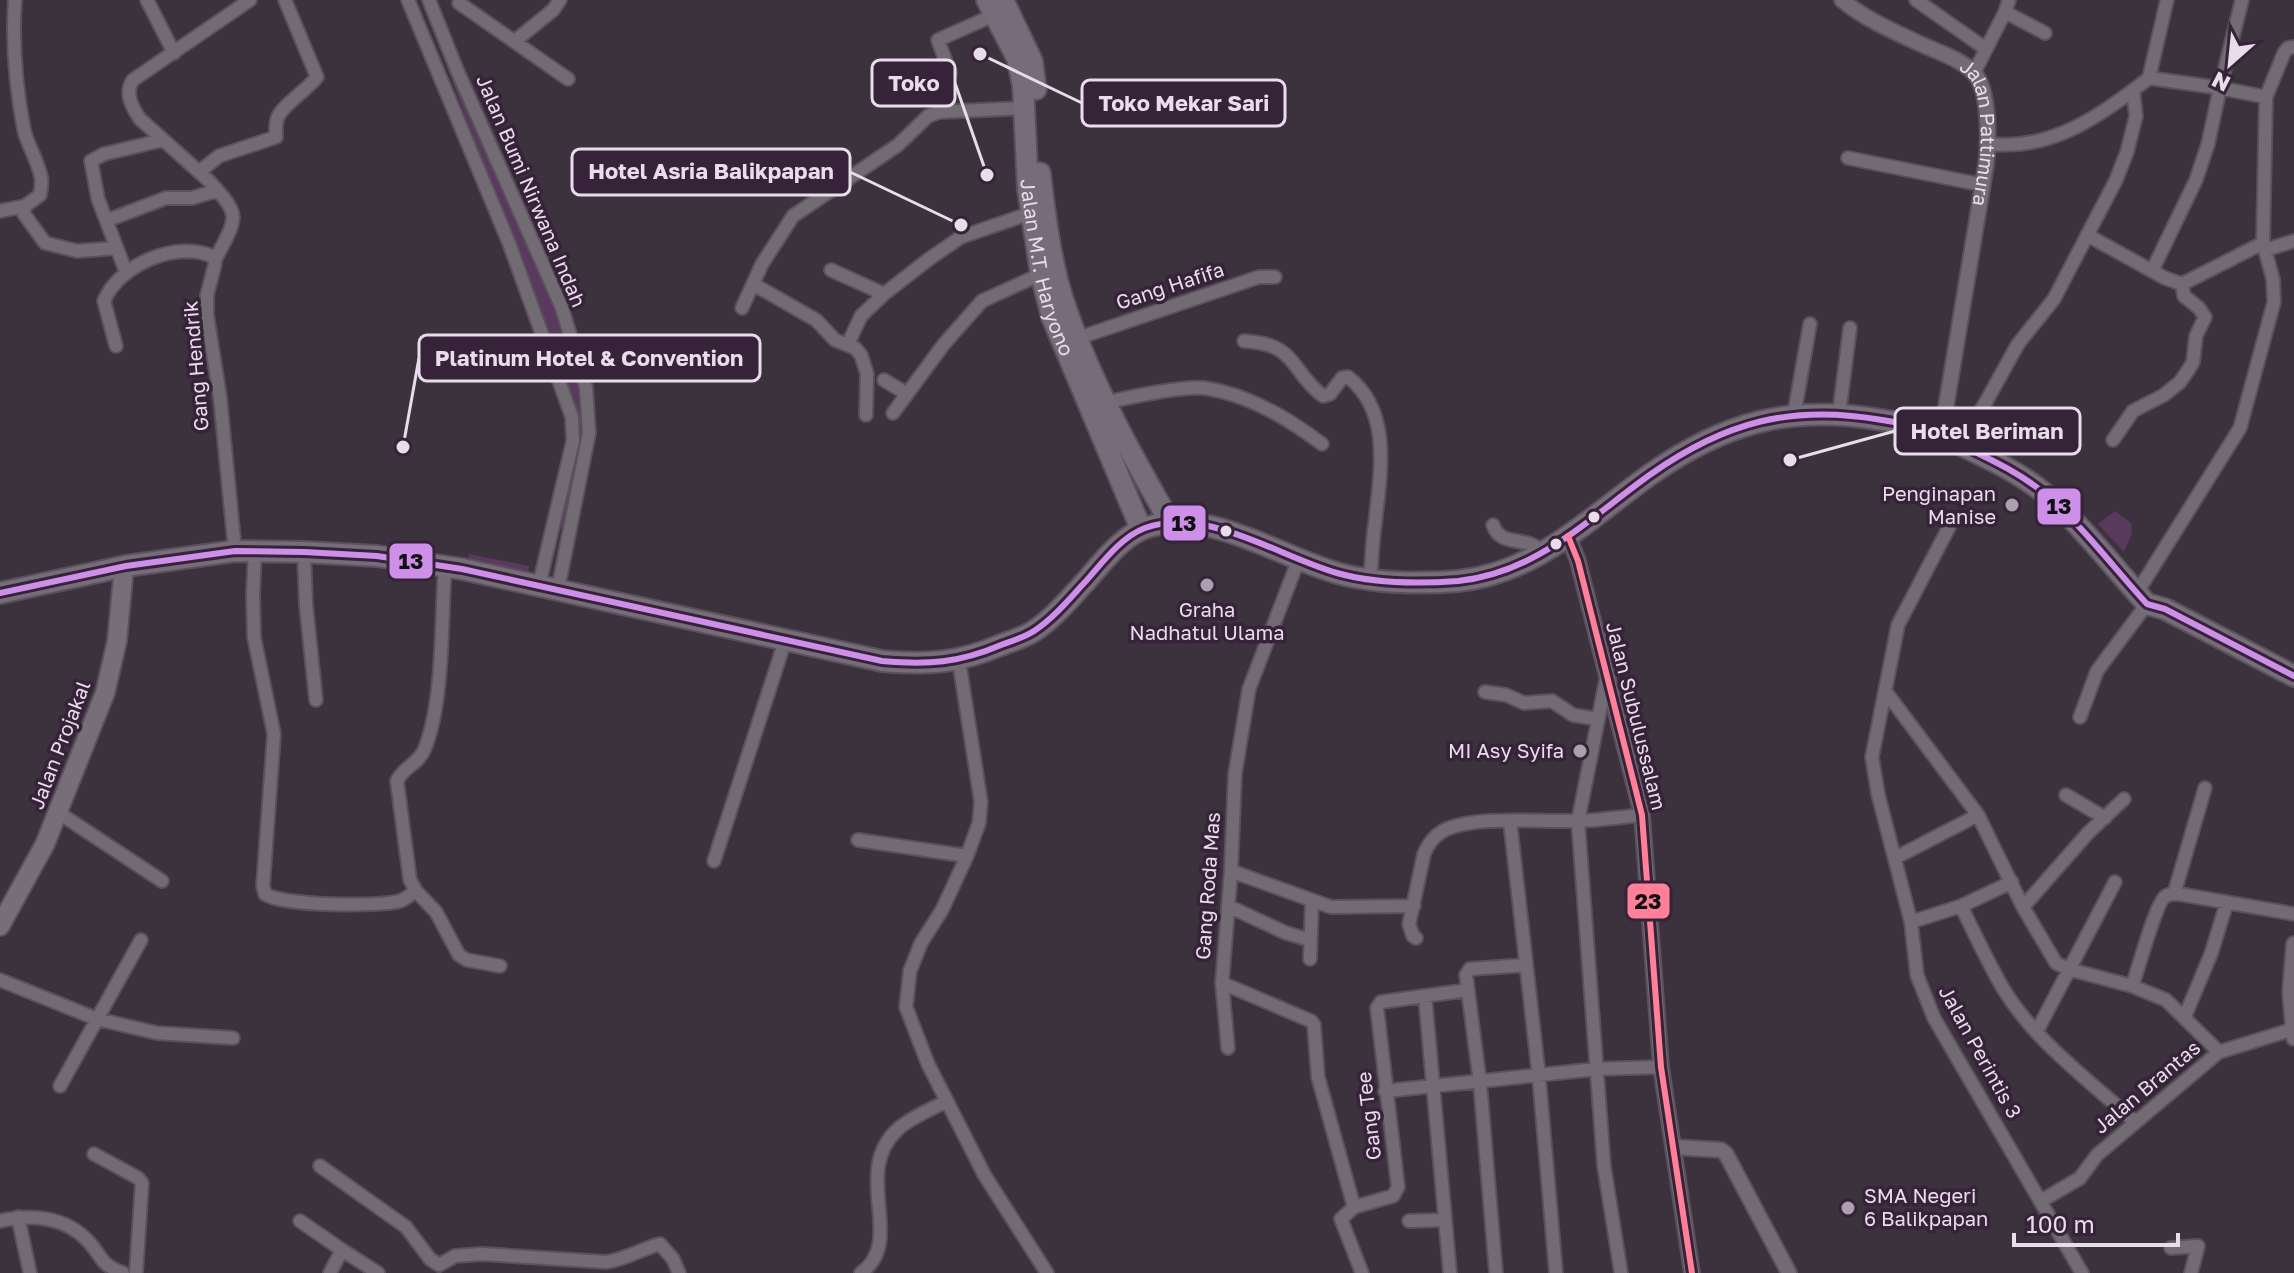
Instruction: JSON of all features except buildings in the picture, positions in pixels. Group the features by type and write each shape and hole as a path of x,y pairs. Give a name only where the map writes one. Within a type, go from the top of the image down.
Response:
{"highway":[{"name":"Jalan M.T. Haryono","path":"995,5 1017,58 1026,108 1026,169 1031,213 1052,317 1141,529"},
{"name":"Jalan M.T. Haryono","path":"995,5 1032,61 1040,122 1040,173 1046,222 1063,298 1106,403 1170,522"},
{"path":"0,593 124,567 245,551 377,556 548,587 882,661 921,664 959,661 1033,632 1056,613 1120,545 1141,529 1170,522 1200,523 1298,561 1370,580 1460,580 1516,568 1543,553 1674,458 1700,444 1750,423 1794,415 1839,414 1967,436 2027,469 2074,507 2086,527"},
{"path":"1940,433 2026,480 2086,527 2151,599 2294,676"}],"main road":[{"name":"Jalan Projakal","path":"0,926 59,813 105,693 117,641 124,567"}],"street":[{"path":"0,211 25,206 40,195 41,177 23,120 15,59 15,0"},
{"path":"147,0 174,53"},
{"path":"207,181 140,119 132,107 128,89 133,80 250,0"},
{"path":"108,220 166,198 192,198 207,181 219,156 276,137 276,123 281,110 299,97 317,77 285,0"},
{"name":"Jalan Bumi Nirwana Indah","path":"408,0 509,243 572,417 573,441 548,587"},
{"path":"515,41 553,10 560,0"},
{"path":"1916,0 1986,49"},
{"path":"1989,144 2026,143 2061,135 2091,120 2149,78 2167,0"},
{"path":"2152,271 2196,180 2208,144 2242,0"},
{"path":"431,6 461,1 568,79"},
{"name":"Jalan Pattimura","path":"1850,3 1974,73 1980,81 1984,99 1989,144 1940,433"},
{"path":"950,73 938,43 940,38 995,5"},
{"name":"Jalan Bumi Nirwana Indah","path":"431,6 562,308 586,388 589,433 548,587"},
{"path":"1974,73 2007,6 2045,33"},
{"path":"2080,717 2097,671 2151,599 2240,428 2274,302 2273,279 2264,246 2266,97 2284,53 2294,47"},
{"path":"2149,78 2266,97"},
{"path":"1967,436 2018,344 2054,299 2127,152 2136,116 2133,90"},
{"path":"742,308 762,264 793,216 898,145 928,116 939,112 1026,108"},
{"path":"126,272 98,199 91,161 104,154 163,140"},
{"path":"1848,158 1983,185"},
{"name":"Gang Hendrik","path":"207,181 230,204 233,214 232,226 215,260 207,295 207,315 245,551 256,652 274,734 263,886 265,894 273,899 302,904 397,902 416,891"},
{"path":"25,206 24,214 45,243 77,251 117,248"},
{"path":"848,344 861,316 884,294 961,237 1031,213"},
{"path":"2087,235 2172,282 2182,284 2264,246 2294,241"},
{"path":"116,346 104,301 108,291 126,272 138,263 160,255 197,253 210,255 215,260"},
{"path":"831,270 884,294"},
{"path":"893,413 944,344 982,301 1041,274"},
{"name":"Gang Hafifa","path":"1078,338 1259,277 1275,277"},
{"path":"753,284 816,320 835,340 848,344 861,355 865,363 866,415"},
{"path":"2113,440 2133,411 2172,388 2192,365 2196,336 2205,317 2184,296 2182,284"},
{"path":"1794,415 1810,324"},
{"path":"1839,414 1850,328"},
{"path":"1244,341 1267,343 1283,351 1323,396 1330,394 1342,378 1348,377 1374,409 1381,465 1370,580"},
{"path":"884,380 907,394"},
{"path":"1106,403 1190,388 1207,389 1272,411 1322,444"},
{"path":"1493,525 1496,535 1501,538 1533,544 1543,553"},
{"name":"Jalan Perintis 3","path":"1949,527 1898,625 1872,757 1878,794 1911,922 1917,975 1934,1018 2082,1273"},
{"name":"Jalan Subulussalam","path":"1568,536 1578,561 1642,815 1661,1067 1692,1273"},
{"path":"304,552 316,700"},
{"name":"Gang Roda Mas","path":"1298,561 1249,689 1235,774 1222,983 1314,1025 1318,1077 1354,1207"},
{"path":"445,567 434,717 420,759 400,773 397,781 410,880 436,912 459,955 467,960 500,966"},
{"path":"714,861 785,641"},
{"path":"959,661 981,802 979,823 942,910 921,943 910,971 906,1007 914,1033 985,1176 1047,1273"},
{"path":"1606,680 1578,821 1604,1166 1621,1273"},
{"path":"1485,692 1506,695 1524,703 1552,701 1573,715 1597,719"},
{"path":"1886,692 1978,815 2023,907 2056,963 2132,986 2166,1000 2219,1052"},
{"path":"2174,894 2205,788"},
{"path":"2066,795 2105,818"},
{"path":"2023,907 2124,799"},
{"path":"59,813 162,881"},
{"path":"1416,938 1409,924 1424,854 1436,836 1460,825 1578,821 1642,815"},
{"path":"1895,858 1978,815"},
{"path":"1510,821 1539,1077 1556,1273"},
{"path":"858,840 967,856"},
{"path":"1231,871 1312,901 1344,909 1414,906"},
{"path":"1911,922 1961,906 2012,882"},
{"path":"2037,1031 2115,882"},
{"path":"2132,986 2162,899 2174,894 2294,914"},
{"path":"1310,959 1312,901"},
{"path":"2185,1016 2211,954 2227,902"},
{"path":"1228,906 1297,938 1310,940"},
{"path":"1961,906 2004,990 2037,1031 2135,1122"},
{"path":"60,1086 141,940"},
{"path":"2294,944 2290,992 2294,1032"},
{"path":"1496,1273 1480,1083 1466,975 1470,969 1525,965"},
{"path":"0,980 97,1019 157,1033 233,1038"},
{"path":"1222,983 1228,1048"},
{"name":"Gang Tee","path":"1354,1207 1393,1196 1397,1192 1377,1008 1381,1002 1468,990"},
{"path":"1425,996 1450,1273"},
{"name":"Jalan Brantas","path":"2041,1201 2080,1178 2097,1155 2219,1052 2294,1032"},
{"path":"1385,1091 1597,1069 1661,1067"},
{"path":"861,1273 876,1257 881,1245 876,1179 882,1152 898,1129 947,1101"},
{"path":"1673,1147 1721,1150 1726,1154 1789,1273"},
{"path":"94,1154 142,1183 136,1273"},
{"path":"320,1166 406,1227 437,1269 455,1256 481,1254 621,1260 660,1244 665,1247 679,1273"},
{"path":"1354,1207 1343,1215 1341,1224 1362,1273"},
{"path":"18,1217 30,1273"},
{"path":"0,1221 35,1217 70,1227 86,1238 102,1263 123,1273"},
{"path":"1409,1221 1445,1220"},
{"path":"300,1221 378,1273"},
{"path":"2171,1248 2195,1246 2199,1249 2191,1273"},
{"path":"330,1273 342,1250"},
{"path":"573,1260 579,1273"}],"shaded area":[{"path":"422,0 436,0 559,319 581,391 584,417 578,418"},
{"path":"579,444 583,445 564,528 559,527"},
{"path":"2115,511 2131,523 2132,533 2124,552 2098,524"},
{"path":"469,554 529,566 528,573 468,561"}],"transit line":[{"name":"13","path":"0,593 126,566 235,551 377,556 462,569 882,661 943,661 971,656 1034,631 1062,608 1120,544 1145,528 1169,523 1193,523 1217,528 1337,573 1367,579 1412,583 1458,581 1486,576 1537,555 1584,525 1651,474 1706,441 1760,422 1818,414 1903,423 1938,432 2008,469 2058,505 2147,604 2165,609 2294,676"},
{"name":"23","path":"1568,536 1578,561 1642,815 1661,1067 1692,1273"}],"place":[{"name":"Toko Mekar Sari","path":"980,54"},
{"name":"Toko","path":"987,175"},
{"name":"Hotel Asria Balikpapan","path":"961,225"},
{"name":"Platinum Hotel & Convention","path":"403,447"},
{"name":"Hotel Beriman","path":"1790,460"},
{"name":"Penginapan Manise","path":"2012,505"},
{"name":"Graha Nadhatul Ulama","path":"1207,585"},
{"name":"MI Asy Syifa","path":"1580,751"},
{"name":"SMA Negeri 6 Balikpapan","path":"1848,1208"}]}
